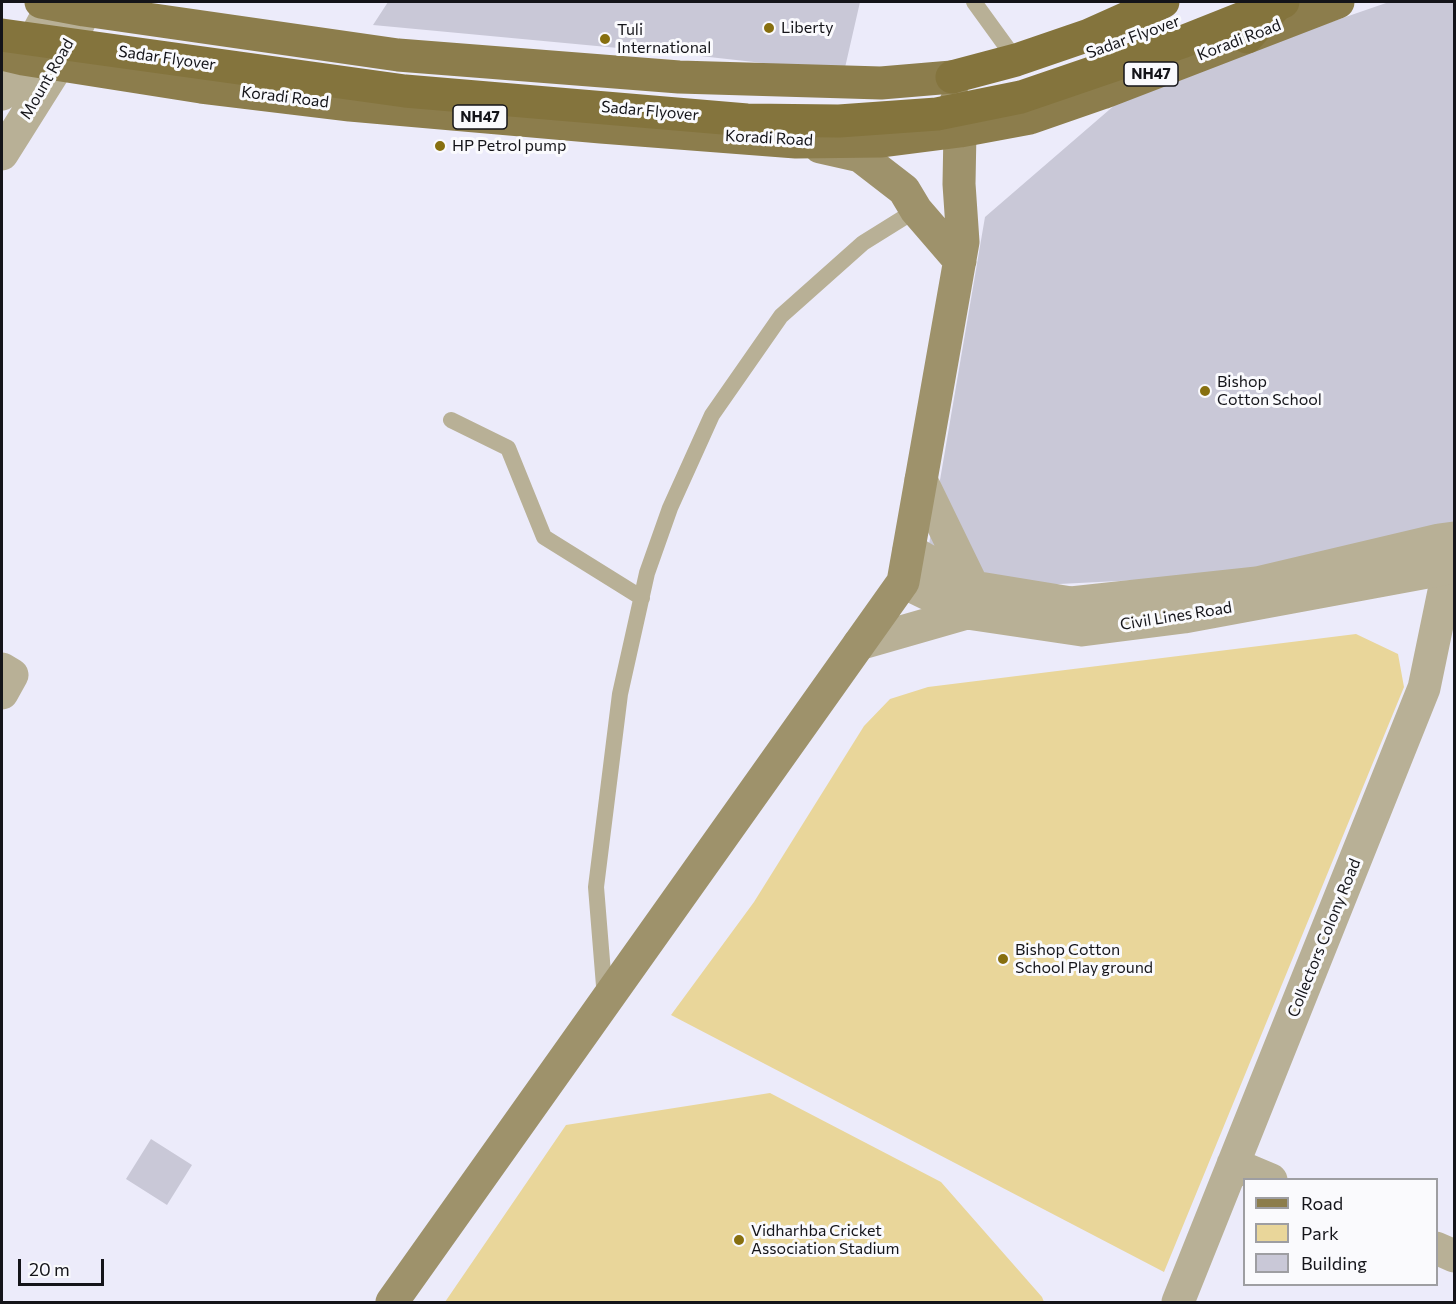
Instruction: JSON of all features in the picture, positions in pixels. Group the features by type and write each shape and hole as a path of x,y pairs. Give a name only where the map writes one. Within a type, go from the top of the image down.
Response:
{"highway":[{"path":"952,77 1016,60 1089,35 1163,2"},
{"name":"Sadar Flyover","path":"2,14 102,32 314,62 479,81 708,97 818,101 924,95 1020,78 1229,2"},
{"path":"1247,37 1281,2"},
{"name":"Sadar Flyover","path":"2,35 405,90 747,120 839,121 937,114 1022,97 1182,42 1281,2"}],"main road":[{"name":"Koradi Road","path":"12,57 201,87 362,106 796,141 882,141 960,131 1030,118 1102,93 1338,2"},
{"path":"64,4 398,55 680,77 881,83 952,77 960,131 959,184 963,242 903,582 392,1302"},
{"path":"796,141 860,156 904,190 916,210 960,261"}],"street":[{"path":"2,94 12,57 64,4"},
{"name":"Mount Road","path":"2,154 58,65 64,4"},
{"path":"921,480 970,600"},
{"path":"909,550 970,600"},
{"name":"Civil Lines Road","path":"903,582 1082,630 1184,617 1453,557"},
{"name":"Collectors Colony Road","path":"1178,1302 1424,688 1453,557"},
{"path":"859,644 970,600"},
{"path":"2,669 12,675 2,693"},
{"path":"1233,1164 1268,1178"},
{"path":"1438,1248 1455,1256"}],"lane":[{"path":"974,2 1016,60"},
{"path":"605,1002 596,887 620,694 647,573 670,508 712,415 781,316 862,243 916,210"},
{"path":"452,420 508,448 544,537 642,598"}],"green space":[{"name":"Bishop Cotton School Play ground","path":"1356,634 1398,654 1404,687 1164,1272 671,1015 754,902 864,726 890,699 928,687"},
{"name":"Vidharhba Cricket Association Stadium","path":"770,1093 941,1182 1044,1302 445,1302 566,1125"}],"building":[{"path":"388,2 860,2 844,72 682,54 373,25"},
{"name":"Bishop Cotton School","path":"1389,2 1454,2 1454,564 921,591 985,217 1131,91"},
{"path":"151,1139 192,1165 167,1205 126,1179"}],"place":[{"name":"Liberty","path":"769,28"},
{"name":"Tuli International","path":"605,39"},
{"name":"HP Petrol pump","path":"440,146"},
{"name":"Bishop Cotton School","path":"1205,391"},
{"name":"Bishop Cotton School Play ground","path":"1003,959"},
{"name":"Vidharhba Cricket Association Stadium","path":"739,1240"}]}
